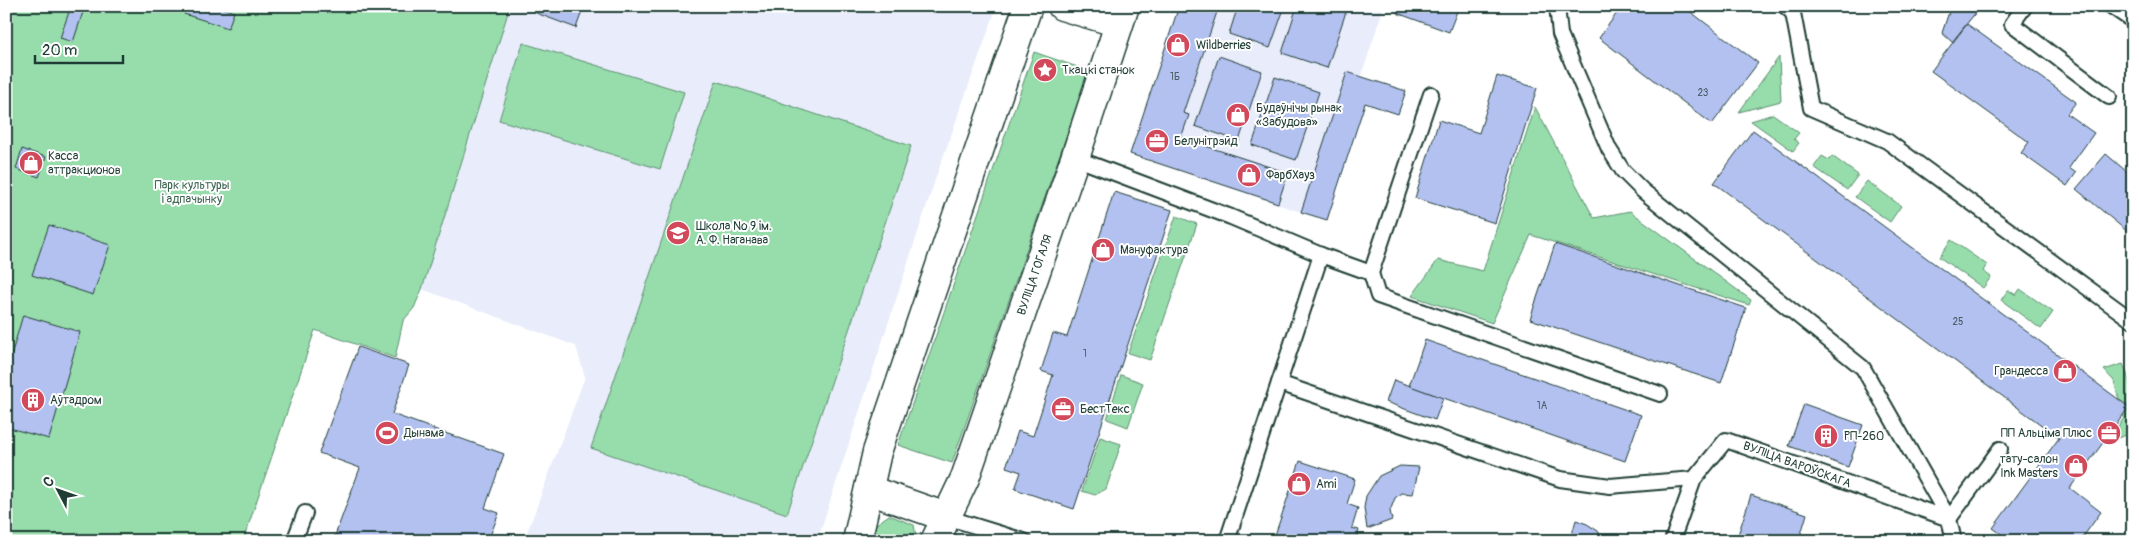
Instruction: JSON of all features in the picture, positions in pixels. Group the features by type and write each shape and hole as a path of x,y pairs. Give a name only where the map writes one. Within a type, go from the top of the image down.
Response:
{"main road":[{"path":"857,541 877,452 1028,6"},
{"path":"1062,6 1122,15"},
{"name":"ВУЛІЦА ГОГАЛЯ","path":"941,529 965,478 1122,15"},
{"path":"869,490 941,529"}],"lane":[{"path":"1557,6 1560,34 1609,149 1622,171 1643,191 1863,368 1949,519 1954,541"},
{"path":"1785,6 1793,13 1811,108 1886,141 2133,321"},
{"path":"2025,6 2012,24 2109,97"},
{"path":"2111,6 2133,20"},
{"path":"1431,94 1371,273 1378,296 1660,394"},
{"path":"1075,158 1371,273"},
{"path":"1227,541 1321,255"},
{"path":"1279,383 1560,479 1610,486 1694,479"},
{"name":"ВУЛІЦА ВАРОЎСКАГА","path":"1672,541 1694,479 1726,440 1949,519"},
{"path":"1949,519 2000,449"},
{"path":"294,541 304,513"},
{"path":"941,529 1024,541"}],"shaded area":[{"name":"Школа № 9 ім. А. Ф. Наганава","path":"510,6 997,6 936,177 817,541 524,541 585,377 576,346 422,289"},
{"name":"Будаўнічы рынак «Забудова»","path":"1179,6 1384,6 1361,77 1301,212 1130,154"}],"green space":[{"name":"Парк культуры і адпачынку","path":"6,6 510,6 422,289 414,308 403,321 395,358 315,330 243,541 6,541"},
{"path":"523,43 684,92 660,169 499,120"},
{"path":"1034,52 1089,71 952,463 898,445"},
{"path":"1779,57 1781,101 1739,112"},
{"path":"716,81 911,146 787,514 591,448"},
{"path":"1535,107 1594,218 1630,211 1751,300 1749,305 1531,235 1492,323 1412,296 1438,260 1483,271"},
{"path":"1773,114 1799,133 1794,139 1799,143 1793,151 1751,121"},
{"path":"1822,156 1829,160 1832,156 1858,175 1847,190 1814,167"},
{"path":"1867,181 1901,206 1890,222 1855,197"},
{"path":"1176,216 1197,224 1150,360 1128,353"},
{"path":"1951,240 1987,265 1983,271 1991,277 1983,288 1939,257"},
{"path":"2020,289 2053,312 2041,329 2001,300 2008,290 2016,295"},
{"path":"2123,364 2131,389 2133,433 2108,441 2124,418 2114,381 2104,370"},
{"path":"1121,375 1143,383 1128,427 1107,419"},
{"path":"1100,437 1121,444 1106,489 1095,495 1082,491"},
{"path":"889,515 914,525 917,541 871,541 875,525"}],"building":[{"path":"71,6 85,6 73,42 60,38"},
{"path":"186,6 216,6 234,12 228,28 184,14"},
{"path":"538,6 584,6 576,28 536,13"},
{"path":"1179,6 1219,6 1183,113 1189,115 1181,138 1288,173 1278,203 1130,154"},
{"path":"1238,6 1285,6 1270,48 1229,34"},
{"path":"1297,6 1348,6 1327,68 1282,53"},
{"path":"1400,6 1459,6 1449,32 1397,13"},
{"path":"1622,6 1683,6 1758,63 1712,124 1599,38"},
{"path":"1951,6 1981,6 1952,42 1942,33"},
{"path":"1967,24 2076,102 2067,114 2094,133 2069,168 2076,173 2067,186 2021,153 2029,142 1931,71"},
{"path":"1219,56 1262,71 1239,141 1195,126"},
{"path":"1347,72 1406,91 1398,114 1365,103 1327,220 1301,212"},
{"path":"1497,76 1537,88 1495,223 1415,198 1439,120 1479,133"},
{"path":"1275,77 1319,92 1296,160 1252,145"},
{"path":"1753,130 2129,407 2070,488 2101,512 2080,541 2011,541 1993,528 2059,438 1714,183"},
{"name":"Касса аттракционов","path":"22,149 46,157 39,177 16,169"},
{"path":"2106,154 2133,177 2133,228 2129,233 2076,189"},
{"path":"1114,192 1172,210 1074,509 1015,489 1021,472 1006,467 1018,431 1033,436 1053,375 1041,371 1053,333 1067,337"},
{"path":"49,225 110,245 93,295 32,275"},
{"path":"1555,244 1746,308 1721,383 1530,319"},
{"name":"Аўтадром","path":"23,315 80,332 49,439 6,427 6,373"},
{"path":"1425,340 1641,415 1625,461 1409,386"},
{"name":"Дынама","path":"358,347 409,365 392,414 504,454 485,508 499,513 488,541 333,541 360,468 319,453"},
{"path":"1394,380 1443,398 1435,420 1386,402"},
{"name":"РП-260","path":"1804,404 1863,425 1848,467 1789,446"},
{"path":"1300,461 1355,479 1347,504 1358,508 1352,528 1359,530 1356,541 1273,541"},
{"path":"1400,466 1419,467 1413,494 1401,493 1395,498 1390,511 1392,520 1367,529 1364,508 1366,496 1379,476"},
{"path":"1751,495 1807,514 1800,537 1808,539 1807,541 1736,541"},
{"path":"1576,520 1598,531 1604,541 1570,541"}],"place":[{"name":"Wildberries","path":"1178,45"},
{"name":"Ткацкі станок","path":"1045,70"},
{"name":"Будаўнічы рынак «Забудова»","path":"1238,115"},
{"name":"Белунітрэйд","path":"1157,141"},
{"name":"Касса аттракционов","path":"31,163"},
{"name":"ФарбХауз","path":"1249,175"},
{"name":"Школа № 9 ім. А. Ф. Наганава","path":"678,233"},
{"name":"Мануфактура","path":"1103,250"},
{"name":"Грандесса","path":"2065,371"},
{"name":"Аўтадром","path":"33,400"},
{"name":"БестТекс","path":"1063,409"},
{"name":"Дынама","path":"387,433"},
{"name":"ПП Альціма Плюс","path":"2109,433"},
{"name":"РП-260","path":"1826,436"},
{"name":"тату-салон Ink Masters","path":"2076,466"},
{"name":"Ami","path":"1299,484"}]}
